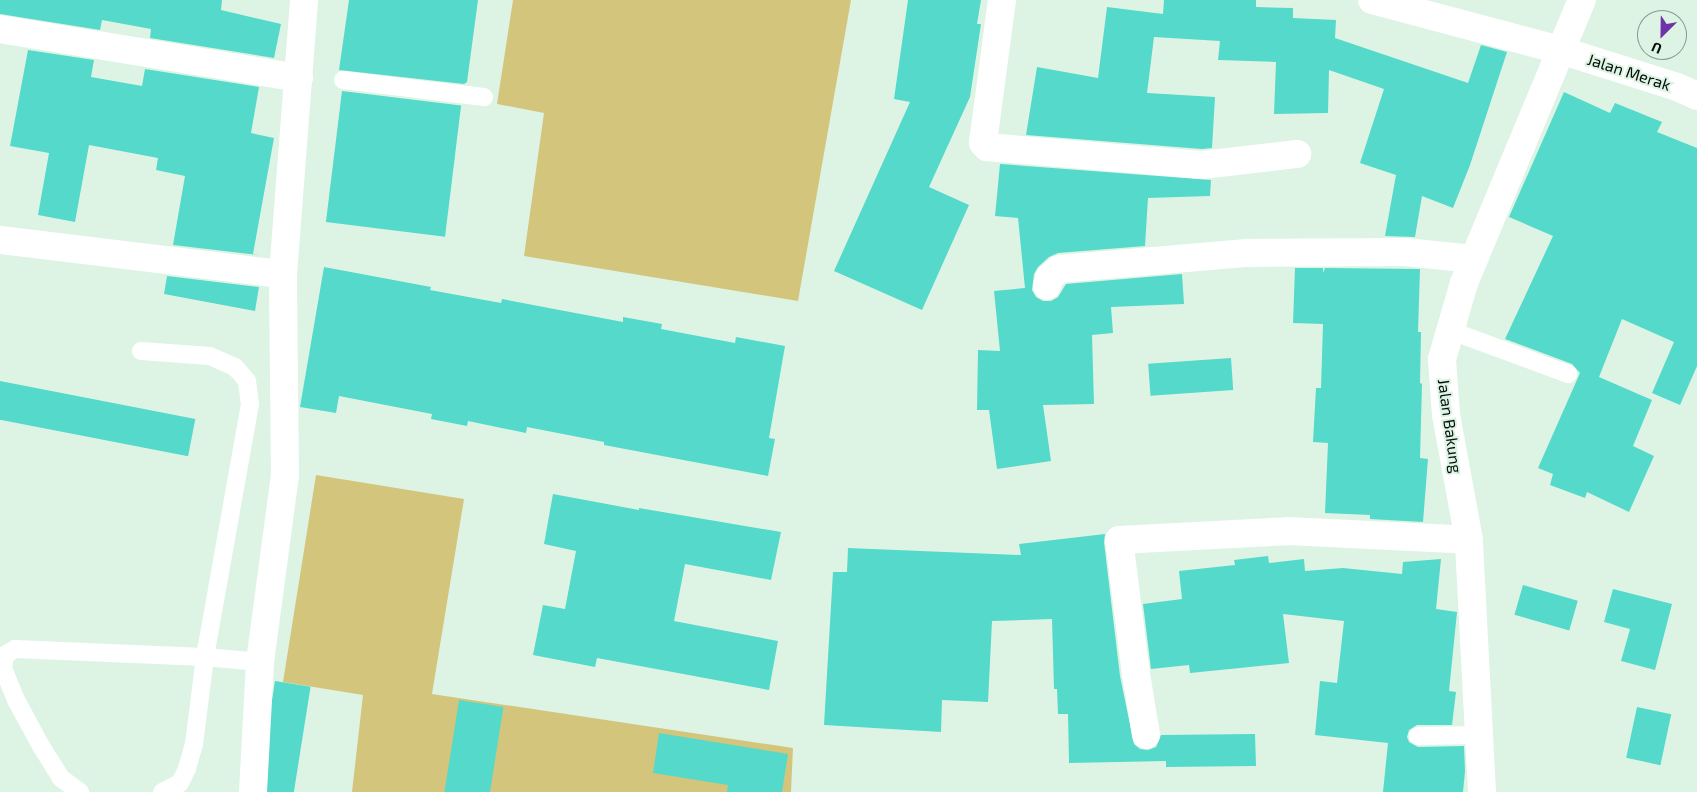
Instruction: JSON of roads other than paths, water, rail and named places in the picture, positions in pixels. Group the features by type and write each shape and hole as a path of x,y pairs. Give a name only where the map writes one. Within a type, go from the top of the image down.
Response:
{"street":[{"path":"253,792 260,662 286,475 283,274 304,0"},
{"path":"1002,0 983,143 987,148 1202,165 1297,154"},
{"name":"Jalan Merak","path":"1372,0 1560,50 1677,87 1697,96"},
{"name":"Jalan Bakung","path":"1482,792 1469,540 1446,416 1442,381 1442,359 1449,330 1474,259 1582,0"},
{"path":"0,29 299,78"},
{"path":"0,240 283,274"},
{"path":"1047,286 1049,278 1058,269 1247,253 1396,252 1474,259"},
{"path":"1146,735 1136,674 1119,540 1288,531 1469,540"}],"lane":[{"path":"343,80 484,97"},
{"path":"1449,330 1568,374"},
{"path":"141,351 210,356 235,367 247,381 250,404 205,657 194,744 188,769 180,783 162,792"},
{"path":"80,792 61,778 42,748 16,700 3,668 5,655 15,649 205,657 260,662"},
{"path":"1418,736 1479,734"}]}
